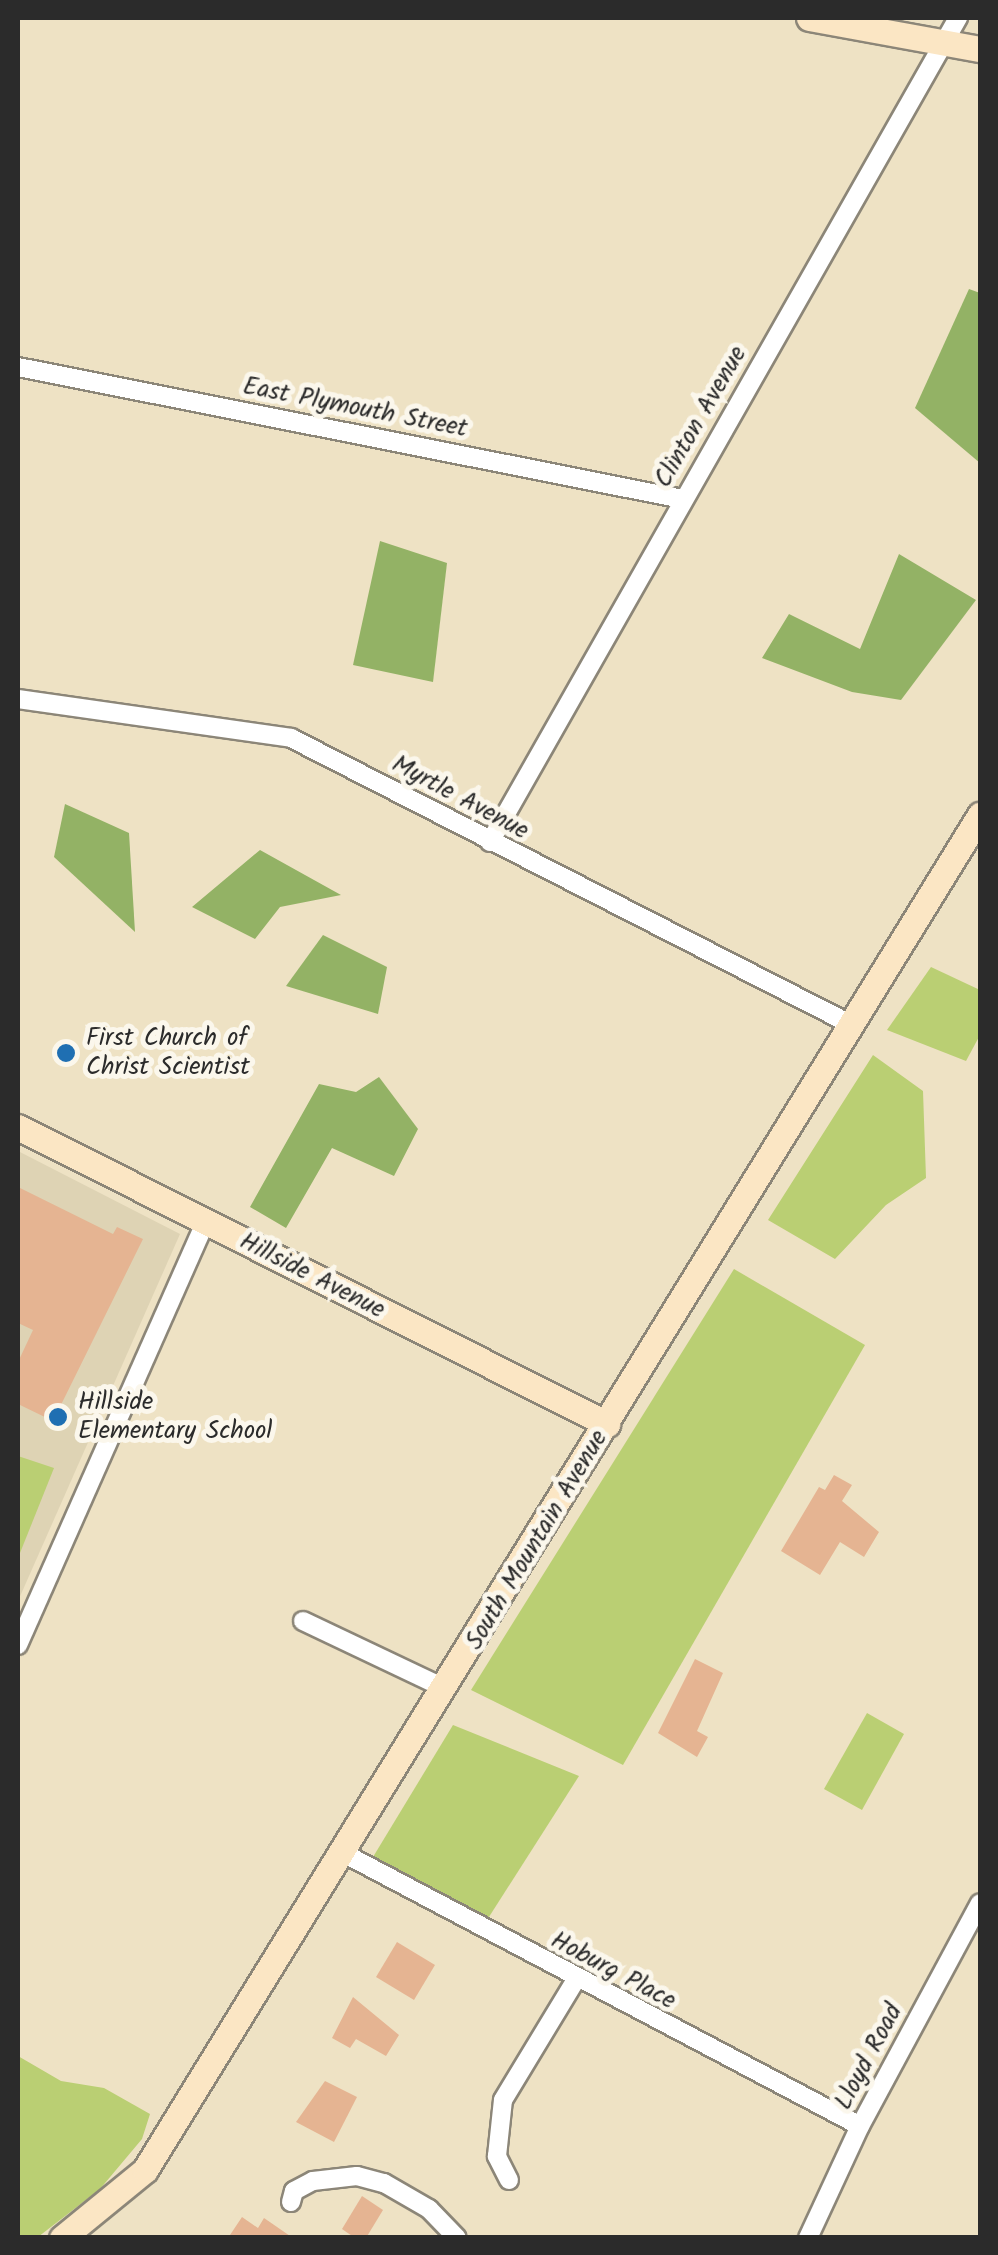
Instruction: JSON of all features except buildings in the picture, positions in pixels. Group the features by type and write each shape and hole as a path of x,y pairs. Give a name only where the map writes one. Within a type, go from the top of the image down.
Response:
{"street":[{"path":"809,18 980,49"},
{"name":"Clinton Avenue","path":"490,842 958,18"},
{"name":"East Plymouth Street","path":"18,367 682,499"},
{"name":"Myrtle Avenue","path":"18,699 291,738 854,1026"},
{"name":"South Mountain Avenue","path":"69,2236 145,2170 345,1854 980,815"},
{"name":"Hillside Avenue","path":"18,1126 607,1424"},
{"path":"18,1645 205,1222"},
{"path":"303,1621 446,1689"},
{"name":"Hoburg Place","path":"345,1854 575,1980 860,2126"},
{"name":"Lloyd Road","path":"808,2238 860,2126 980,1903"},
{"path":"508,2180 497,2156 503,2100 575,1980"},
{"path":"291,2202 294,2191 312,2181 357,2176 429,2209 457,2238"}],"shaded area":[{"name":"Hillside Elementary School","path":"18,1151 180,1234 18,1601"}],"green space":[{"path":"969,289 980,293 980,463 915,408"},
{"path":"380,541 447,563 433,682 353,665"},
{"path":"899,554 976,600 901,700 852,692 762,658 789,614 860,649"},
{"path":"65,804 129,833 135,932 54,857"},
{"path":"260,850 341,895 280,907 255,939 192,907"},
{"path":"323,935 387,967 378,1014 286,986"},
{"path":"931,967 980,990 980,1035 966,1061 887,1030"},
{"path":"873,1055 923,1091 926,1178 886,1205 835,1259 768,1220"},
{"path":"379,1077 418,1129 394,1176 332,1148 286,1228 250,1207 319,1084 356,1092"},
{"path":"734,1269 865,1345 623,1765 471,1690"},
{"path":"18,1456 54,1468 18,1558"},
{"path":"867,1713 904,1734 862,1810 824,1789"},
{"path":"453,1725 579,1776 487,1920 373,1857"},
{"path":"18,2056 61,2081 104,2088 150,2114 142,2139 100,2189 38,2237 18,2237"}],"place":[{"name":"First Church of Christ Scientist","path":"66,1053"},
{"name":"Hillside Elementary School","path":"58,1417"}]}
